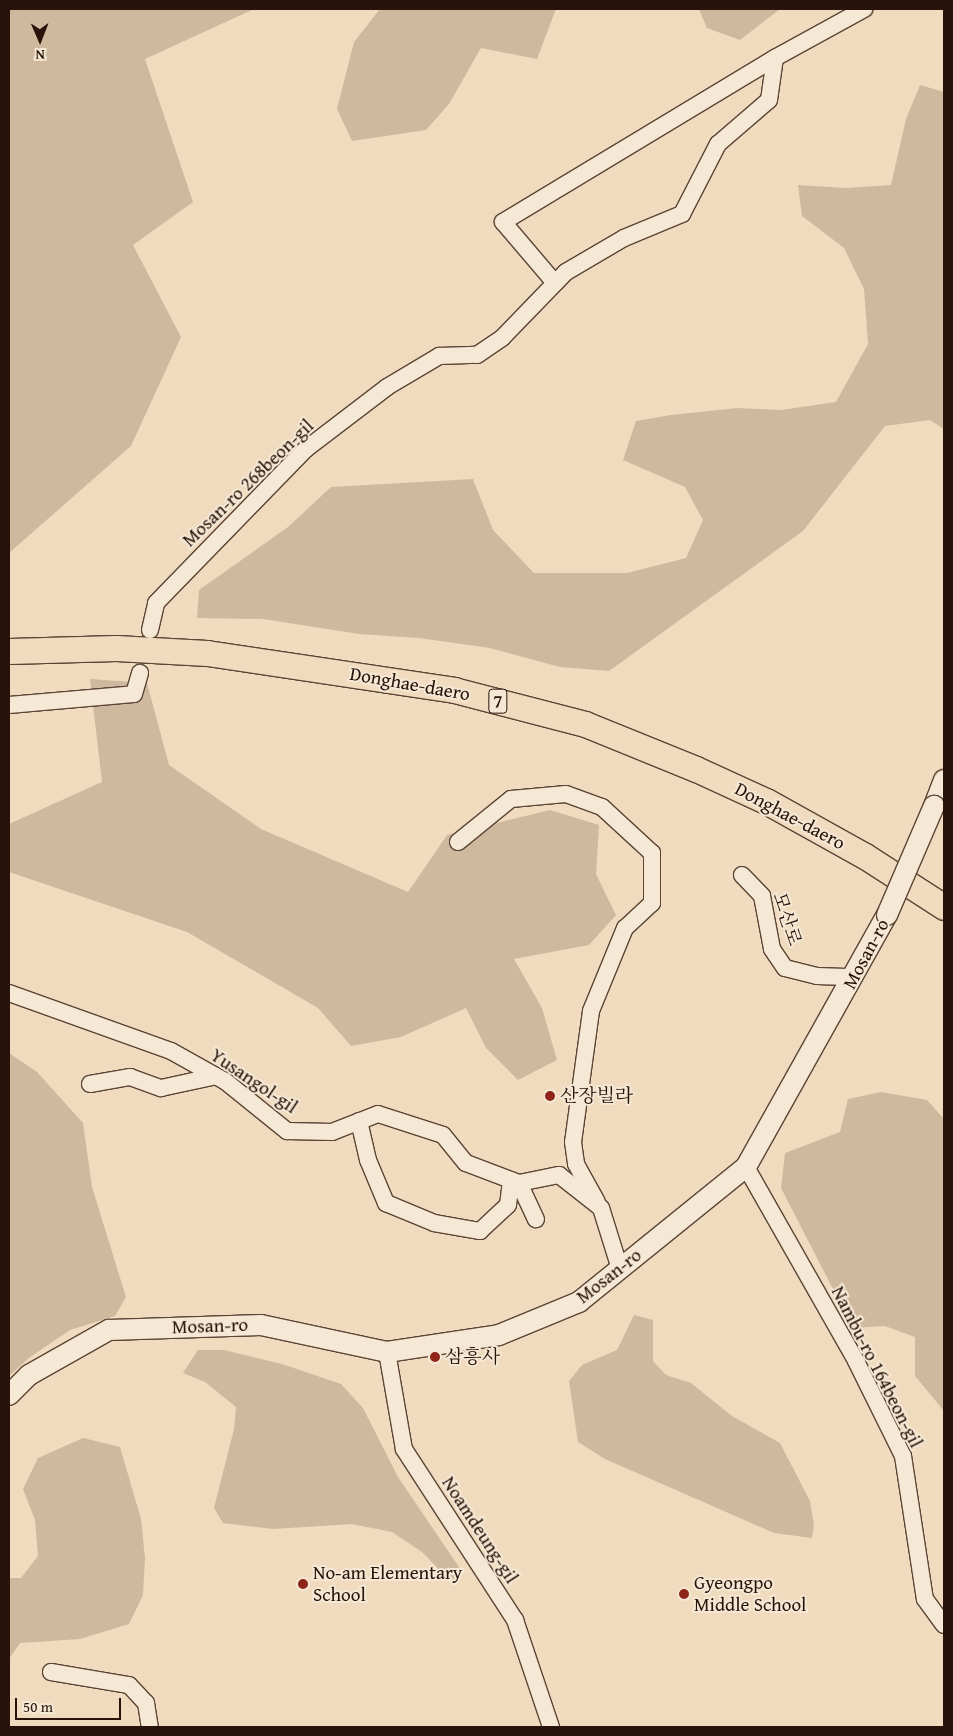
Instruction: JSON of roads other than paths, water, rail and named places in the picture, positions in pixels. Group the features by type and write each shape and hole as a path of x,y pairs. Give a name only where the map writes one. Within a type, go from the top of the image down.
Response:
{"main road":[{"name":"Donghae-daero","path":"9,651 116,648 207,653 454,690 585,724 696,769 766,801 865,856 944,907"}],"street":[{"path":"555,284 503,222 775,58 864,9"},
{"name":"Mosan-ro 268beon-gil","path":"150,630 156,603 306,449 387,387 439,356 477,355 502,338 566,272 624,238 682,214 718,144 770,100 775,58"},
{"path":"9,705 134,694 140,673"},
{"name":"Mosan-ro","path":"9,1394 29,1375 109,1330 261,1325 387,1352 499,1335 579,1302 746,1167 887,915 944,780"},
{"path":"458,842 511,798 566,794 602,807 652,853 652,903 625,928 591,1011 573,1142 576,1164 601,1208 620,1269"},
{"name":"모산로","path":"742,875 762,896 772,949 785,968 817,976 854,977"},
{"name":"Yusangol-gil","path":"9,992 171,1051 216,1076 287,1131 332,1132 378,1114 443,1135 466,1163 515,1181"},
{"path":"90,1084 130,1077 161,1088 216,1076"},
{"path":"359,1122 368,1160 386,1203 434,1223 480,1230 508,1205 515,1181"},
{"name":"Nambu-ro 164beon-gil","path":"746,1167 856,1361 903,1456 925,1599 944,1625"},
{"path":"515,1181 559,1175 601,1208"},
{"path":"515,1181 536,1219"},
{"name":"Noamdeung-gil","path":"387,1352 404,1450 515,1620 551,1727"},
{"path":"50,1672 129,1685 146,1703 150,1727"}],"place":[{"name":"산장빌라","path":"550,1096"},
{"name":"삼흥사","path":"435,1357"},
{"name":"No-am Elementary School","path":"303,1584"},
{"name":"Gyeongpo Middle School","path":"684,1594"}]}
